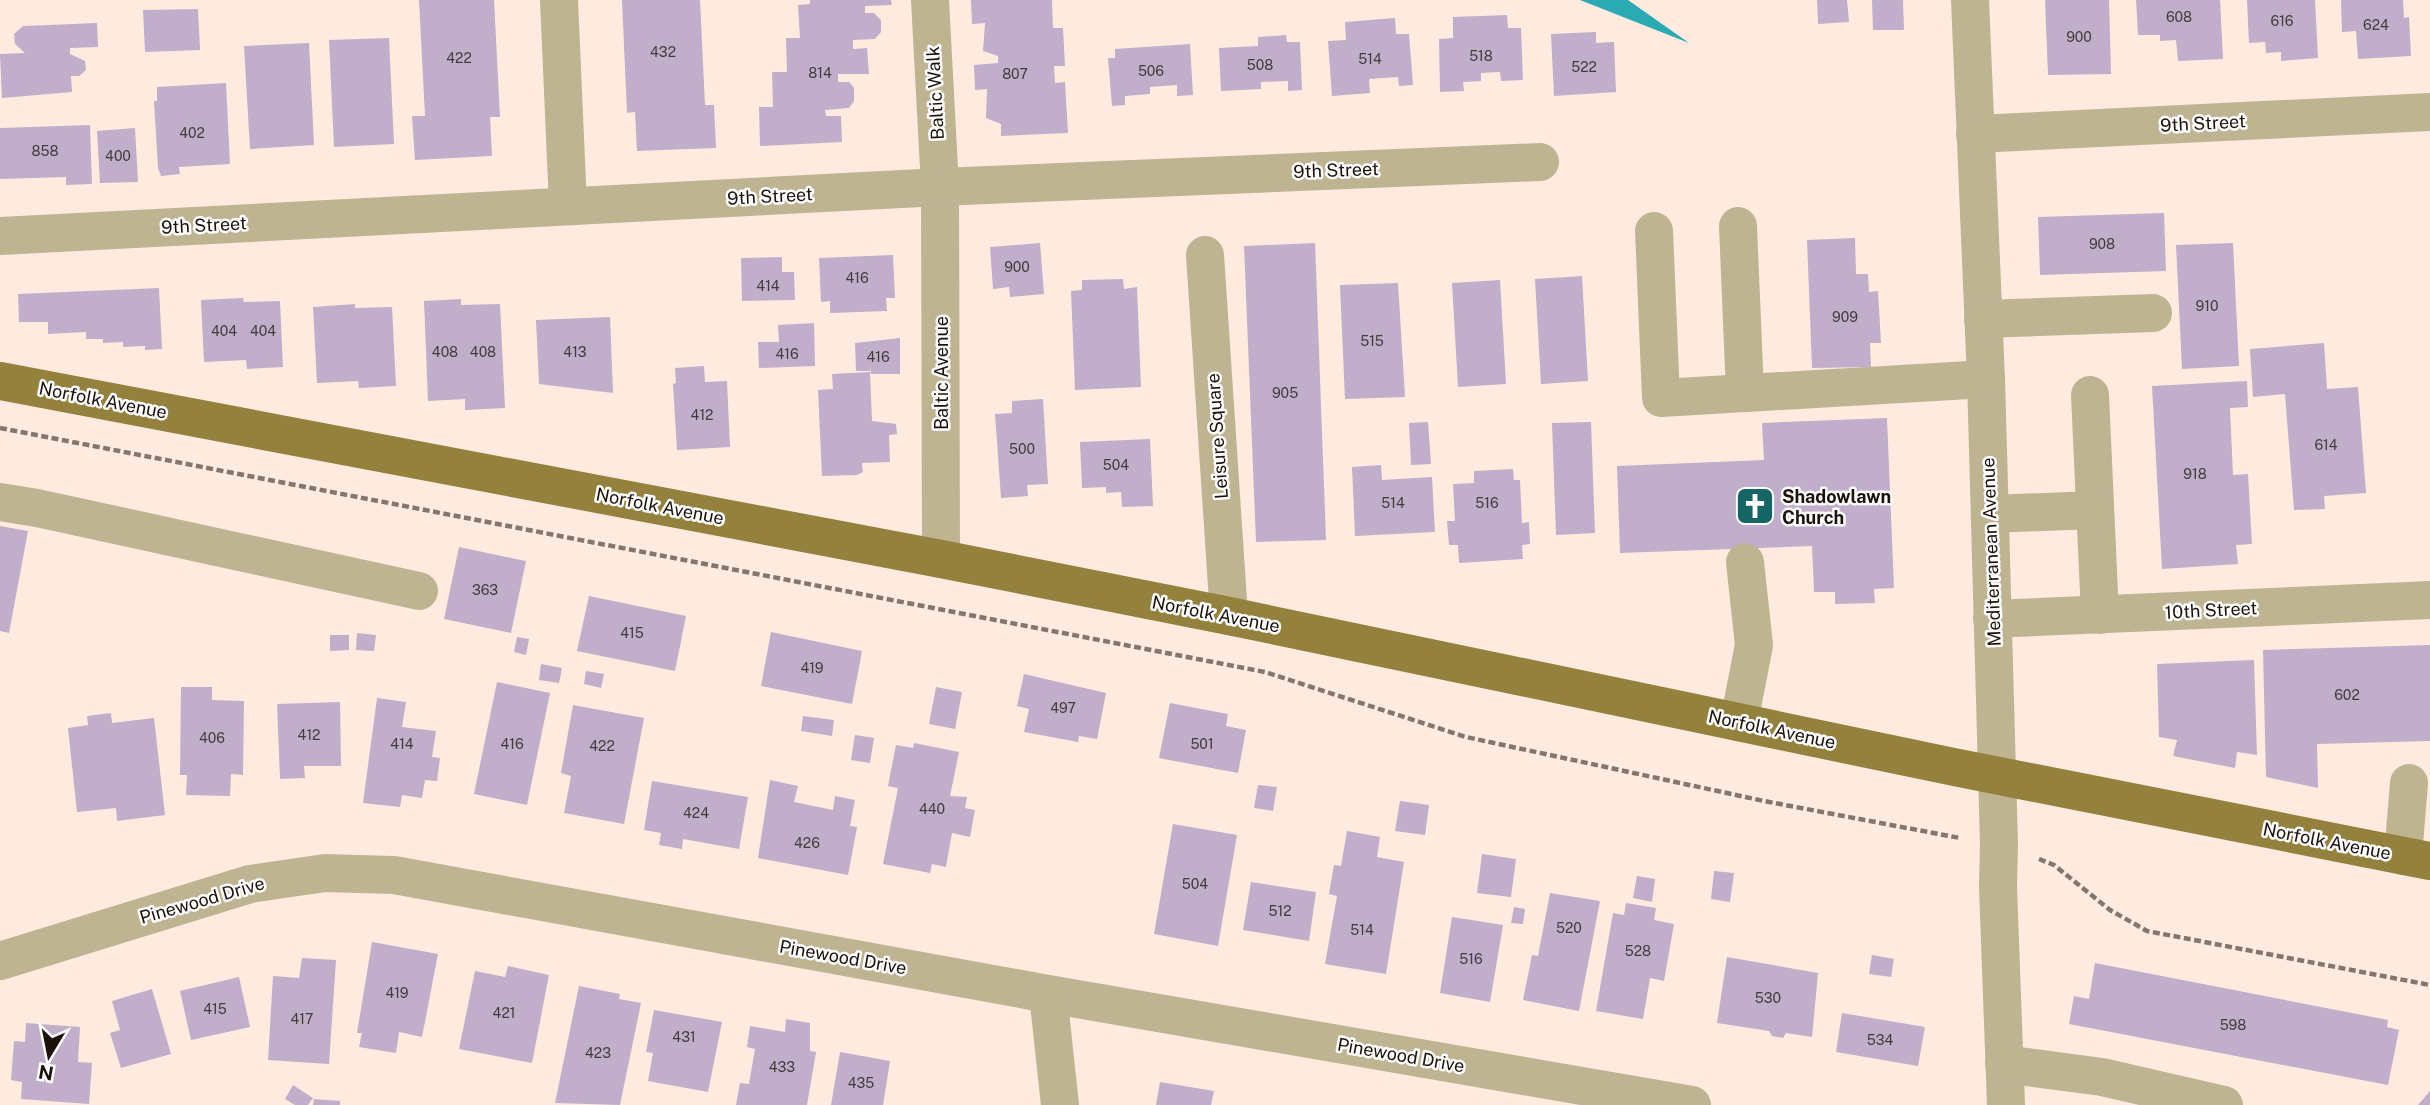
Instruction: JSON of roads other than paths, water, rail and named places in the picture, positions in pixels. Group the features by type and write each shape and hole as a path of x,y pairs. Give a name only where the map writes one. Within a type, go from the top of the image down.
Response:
{"main road":[{"name":"Norfolk Avenue","path":"0,381 941,559 2417,858"}],"street":[{"path":"559,0 568,206"},
{"name":"Baltic Walk","path":"930,0 940,187"},
{"name":"Mediterranean Avenue","path":"1969,0 1986,379 2006,1105"},
{"name":"9th Street","path":"1975,134 2430,112"},
{"name":"9th Street","path":"0,236 940,187 1540,162"},
{"name":"Baltic Avenue","path":"940,187 941,559"},
{"path":"1738,226 1745,393"},
{"path":"1654,230 1661,398 1986,379"},
{"name":"Leisure Square","path":"1205,255 1229,616"},
{"path":"1983,319 2153,313"},
{"path":"2090,395 2099,615"},
{"path":"0,502 419,591"},
{"path":"1990,514 2095,510"},
{"path":"1740,722 1754,645 1745,562"},
{"name":"10th Street","path":"1992,619 2430,600"},
{"path":"2409,783 2417,858"},
{"name":"Pinewood Drive","path":"0,961 250,884 325,873 394,875 1048,994 1692,1105"},
{"path":"1048,994 1060,1105"},
{"path":"2004,1065 2102,1077 2224,1105"}],"water":[{"path":"1580,0 1628,0 1689,43"}],"place":[{"name":"Shadowlawn Church","path":"1755,506"}]}
